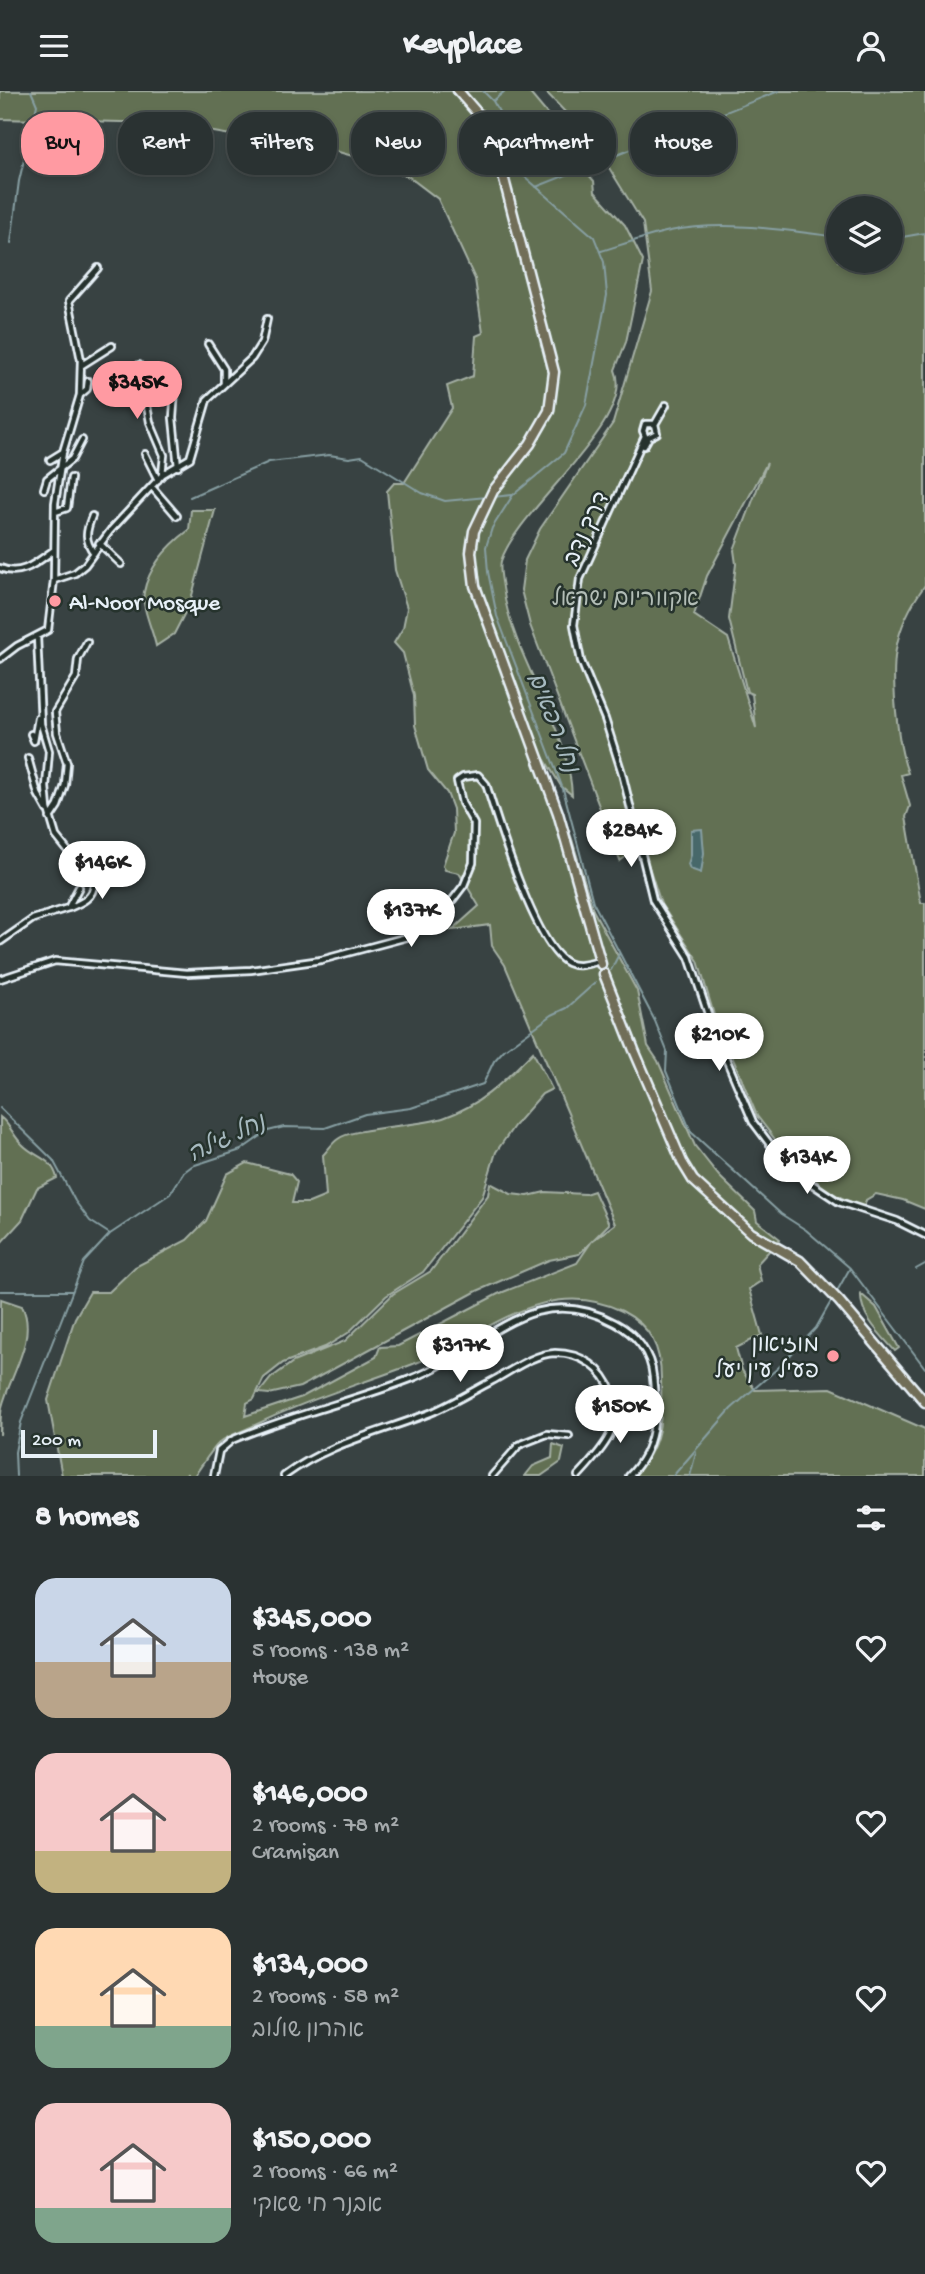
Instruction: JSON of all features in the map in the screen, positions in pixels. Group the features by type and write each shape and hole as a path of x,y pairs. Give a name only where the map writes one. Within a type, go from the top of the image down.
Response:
{"main road":[{"path":"458,91 486,123 495,145 554,372 549,411 530,444 493,491 474,531 471,552 475,586 558,813 602,966 665,1122 693,1180 751,1233 800,1261 835,1296 925,1402"}],"street":[{"path":"0,659 48,630 54,580 55,512 60,471 80,395 81,366 69,301 98,268"},
{"path":"54,580 75,573 94,554 99,543 160,478 190,458 207,400 253,358 262,342 267,319"},
{"path":"208,344 224,369 224,383"},
{"path":"81,366 112,346"},
{"path":"139,365 150,422 164,455 160,478"},
{"path":"80,395 87,389 88,381"},
{"path":"175,389 173,418 178,467"},
{"path":"647,436 644,426 655,424 666,405"},
{"name":"דרך נדב","path":"655,424 657,433 647,436 587,563 576,593 575,633 581,661 600,705 622,773 653,900 689,957 708,1014 753,1122 788,1167 839,1202 897,1221 925,1235"},
{"path":"44,489 47,479 72,459 82,440"},
{"path":"51,460 63,452"},
{"path":"145,454 160,478"},
{"path":"55,512 67,508 70,504 71,478"},
{"path":"152,487 177,516"},
{"path":"92,516 86,531 87,544 94,554"},
{"path":"99,543 121,564"},
{"path":"0,568 14,573 55,549"},
{"path":"31,734 34,741 39,710 37,636"},
{"path":"49,816 58,806 65,785 67,763 57,733 55,712 76,677 78,659 87,642"},
{"path":"39,710 49,751 46,787 49,816"},
{"path":"28,758 38,793 64,849 79,865"},
{"path":"0,979 55,961 187,973 251,970 321,960 407,937 448,906 464,885 473,863 474,824 462,803 457,781 463,777 478,775 486,783 519,876 543,934 555,954 575,965 602,966"},
{"path":"0,942 33,919 81,903 92,893 94,883 90,876"},
{"path":"68,908 79,887"},
{"path":"214,1476 219,1451 232,1440 416,1377 513,1319 533,1311 556,1309 588,1313 613,1322 634,1336 648,1355 654,1381 654,1432 647,1453 629,1476"},
{"path":"284,1476 325,1451 435,1411 535,1358 557,1353 580,1357 596,1367 609,1384 616,1408 615,1422 607,1441 578,1476"},
{"path":"492,1476 519,1445 547,1434 569,1436"}],"green space":[{"path":"0,91 528,91 546,112 459,112 459,175 589,175 594,181 595,192 625,225 643,261 626,342 615,370 617,391 609,414 573,465 529,516 512,540 500,567 509,615 561,744 569,769 572,795 561,786 542,755 572,839 593,910 637,991 648,1046 658,1061 695,1146 719,1176 755,1211 757,1221 780,1239 757,1264 761,1281 749,1289 762,1335 736,1348 742,1370 755,1390 831,1388 925,1429 925,1476 633,1476 650,1454 659,1431 661,1368 656,1348 647,1331 622,1311 594,1301 568,1299 543,1303 518,1312 421,1361 294,1408 232,1435 216,1446 194,1476 187,1476 187,1473 186,1476 62,1476 48,1400 75,1318 90,1292 109,1292 135,1267 187,1240 206,1221 227,1174 247,1163 290,1174 297,1182 292,1203 309,1203 326,1196 323,1155 345,1135 432,1121 457,1112 492,1091 533,1052 552,1089 542,1094 514,1126 496,1152 482,1197 423,1272 386,1296 348,1333 325,1347 283,1363 264,1378 254,1399 247,1403 245,1416 302,1397 376,1357 380,1347 398,1346 498,1294 577,1263 592,1241 615,1224 505,965 492,946 490,925 452,930 479,906 459,873 445,870 443,865 454,833 453,809 447,793 428,770 415,725 414,696 403,653 394,643 403,628 407,608 395,570 387,491 394,483 404,483 452,408 447,386 473,376 476,336 483,333 475,279 438,199 404,175 445,175 445,112 351,112 351,156 337,152 337,112 227,112 227,134 213,132 213,112 118,112 118,122 104,122 104,112 21,112 21,120 0,119"},
{"name":"אקווריום ישראל","path":"545,91 925,91 925,585 900,632 894,677 898,729 908,773 901,775 910,806 906,817 921,903 925,903 925,1209 903,1200 876,1194 866,1200 864,1208 831,1193 791,1160 757,1116 722,1027 717,1025 698,961 661,904 642,845 620,861 530,625 521,590 525,560 540,529 613,423 652,291 643,223 614,175 616,175 616,112 565,112","holes":["767,463 734,550 736,564 729,619 747,692 752,694 756,728 728,638 694,615 707,576"]},
{"path":"191,510 215,510 190,603 174,634 156,646 146,611 144,592 150,573 161,557 189,530"},
{"path":"0,1117 27,1149 51,1166 57,1178 37,1188 22,1220 0,1244"},
{"path":"490,1183 511,1194 528,1196 545,1192 585,1194 594,1191 609,1224 579,1254 549,1260 477,1291 300,1387 269,1394 259,1393 271,1378 293,1362 345,1341 393,1294 431,1271 488,1195"},
{"path":"861,1294 876,1307 899,1348 895,1351 868,1318"},
{"path":"1,1299 22,1306 27,1330 21,1356 2,1407 0,1435"},
{"path":"553,1444 564,1448 561,1462 541,1476 525,1476 533,1466 552,1458"}],"water":[{"path":"702,829 704,853 701,873 690,869 688,864 691,855 691,830"}],"waterway":[{"path":"11,243 19,181 37,105 31,91"},
{"name":"נחל רפאים","path":"483,91 493,101 508,128 524,176 594,237 604,262 607,295 586,405 564,453 513,495 492,528 486,547 497,616 563,789 593,902 655,1021 667,1051 666,1071 691,1132 781,1214 806,1230 850,1268 925,1368"},
{"path":"493,101 505,91"},
{"path":"536,187 779,91"},
{"path":"601,251 670,231 711,226 754,227 826,236"},
{"path":"903,237 925,233"},
{"path":"190,497 269,462 329,455 349,458 362,456 422,493 445,501 487,497"},
{"path":"493,497 512,495"},
{"name":"נחל גילה","path":"611,970 619,954"},
{"name":"נחל גילה","path":"16,1476 15,1452 21,1422 84,1262 110,1234 170,1194 184,1172 192,1166 241,1150 268,1131 284,1127 325,1128 365,1114 411,1108 483,1084 494,1061 504,1050 552,1015 567,1008 596,982"},
{"path":"0,1108 53,1160 75,1201 90,1221 110,1234"},
{"path":"916,1269 925,1264"},
{"path":"836,1293 850,1268"},
{"path":"0,1291 72,1291"},
{"path":"673,1476 731,1409 779,1367 816,1328 833,1298"},
{"path":"690,1476 696,1453"}],"tunnel":[{"path":"79,865 90,876"}],"place":[{"name":"Al-Noor Mosque","path":"55,601"},
{"name":"מוזיאון פעיל עין יעל","path":"833,1356"}]}
